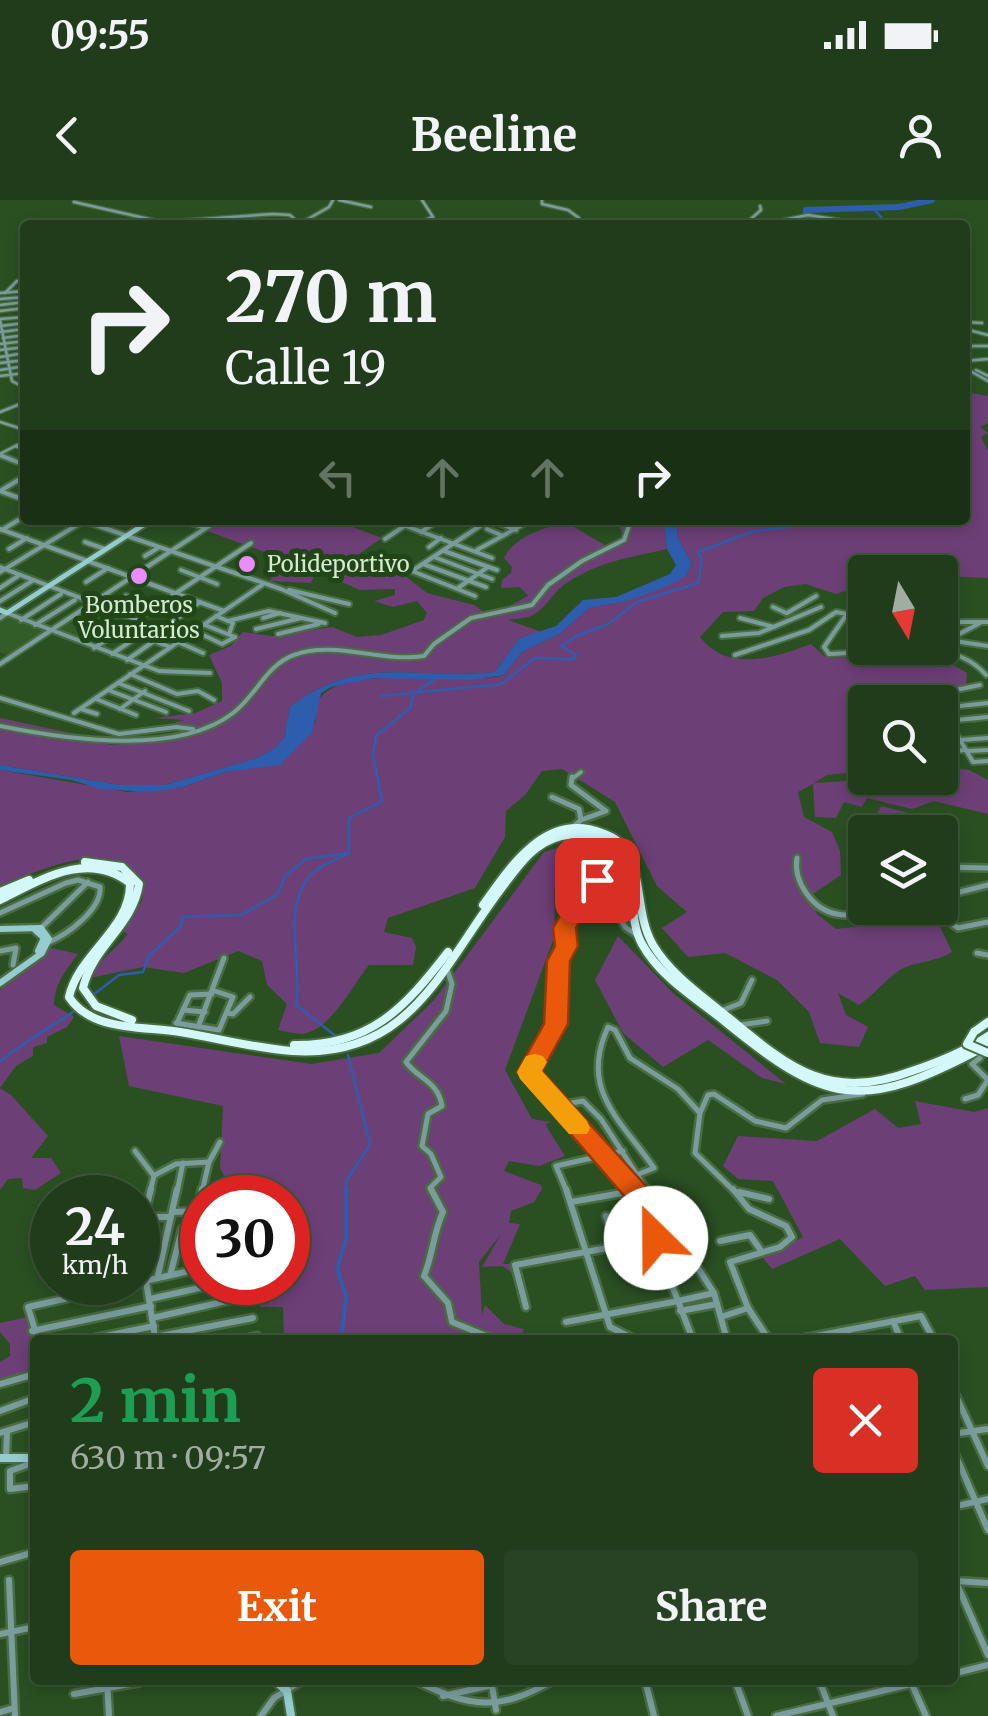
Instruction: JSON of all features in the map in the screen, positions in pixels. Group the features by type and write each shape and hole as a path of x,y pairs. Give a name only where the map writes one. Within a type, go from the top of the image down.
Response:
{"highway":[{"path":"0,896 78,863 112,864 133,874 140,888 136,902 92,962 83,988 89,1002 127,1019 176,1024 287,1046 328,1045 363,1036 396,1016 530,844 548,833 572,828 600,832 624,847 631,860 642,920 664,960 738,1026 801,1073 844,1087 873,1086 897,1079 988,1036"},
{"path":"0,896 85,867 114,871 130,883 132,894 127,908 72,980 68,997 82,1013 260,1044 334,1052 373,1041 407,1016 536,847 568,834 599,838 620,853 638,935 659,965 772,1063 820,1089 863,1094 895,1088 986,1049"},
{"path":"986,1049 976,1052 967,1044 974,1032 988,1022"}],"main road":[{"path":"2,614 143,525"},
{"path":"0,930 38,928 48,934 49,942 42,953 15,967"},
{"path":"0,980 42,947 43,936 38,928"},
{"path":"3,1458 30,1460"},
{"path":"280,1685 287,1691 291,1716"}],"street":[{"path":"308,220 329,207 333,200"},
{"path":"339,200 371,206"},
{"path":"422,200 433,216 424,220"},
{"path":"542,200 542,204 568,210 578,220"},
{"path":"74,202 153,220"},
{"path":"750,220 762,210 760,206"},
{"path":"777,220 813,213 840,220"},
{"path":"190,220 272,214 296,220"},
{"path":"1,300 11,286 20,291"},
{"path":"970,322 982,323"},
{"path":"3,347 20,367"},
{"path":"0,376 4,382 3,347"},
{"path":"3,347 20,379"},
{"path":"0,455 20,443"},
{"path":"14,446 20,448"},
{"path":"6,478 17,481"},
{"path":"0,491 20,479"},
{"path":"2,570 76,525"},
{"path":"96,525 262,585 349,604"},
{"path":"197,525 206,528"},
{"path":"0,664 210,525"},
{"path":"422,532 432,525"},
{"path":"394,568 422,565 482,525"},
{"path":"503,525 516,530"},
{"path":"476,551 523,525"},
{"path":"0,726 100,744 139,742 196,729 234,714 252,697 267,672 294,655 322,650 368,659 418,658 470,618 532,605 548,585 582,561 624,540 629,525"},
{"path":"385,539 404,526 492,558 482,564"},
{"path":"486,529 501,534"},
{"path":"1,530 224,611"},
{"path":"9,549 26,538"},
{"path":"429,547 440,538"},
{"path":"85,542 106,549"},
{"path":"94,648 251,544"},
{"path":"145,556 158,548"},
{"path":"444,550 497,570"},
{"path":"434,557 492,579"},
{"path":"422,565 486,587"},
{"path":"458,588 488,567"},
{"path":"86,582 108,568"},
{"path":"413,568 476,596"},
{"path":"2,570 185,638"},
{"path":"181,570 217,584"},
{"path":"0,588 19,575"},
{"path":"0,601 32,581"},
{"path":"74,713 262,585"},
{"path":"282,590 335,613"},
{"path":"22,620 62,594"},
{"path":"126,596 157,608"},
{"path":"787,613 816,596"},
{"path":"35,625 76,599"},
{"path":"122,615 142,602"},
{"path":"162,629 200,602"},
{"path":"772,607 798,618"},
{"path":"722,636 747,636 821,607"},
{"path":"291,614 300,610"},
{"path":"216,616 230,622 269,611 325,623 278,634"},
{"path":"735,655 800,634 838,612 847,614 824,647 829,654 848,654"},
{"path":"263,618 282,613"},
{"path":"2,614 167,673 210,673"},
{"path":"808,614 824,619"},
{"path":"256,629 303,618"},
{"path":"740,618 774,627"},
{"path":"958,622 986,621"},
{"path":"986,621 948,640 964,646 988,646"},
{"path":"230,622 232,635"},
{"path":"204,624 232,635"},
{"path":"112,654 146,631"},
{"path":"194,631 224,644 232,635"},
{"path":"128,660 154,642 170,647"},
{"path":"178,642 203,653"},
{"path":"958,650 964,646"},
{"path":"958,653 980,666 986,675"},
{"path":"0,654 9,658"},
{"path":"130,674 178,694 196,690 214,700"},
{"path":"118,683 189,711"},
{"path":"958,690 980,686"},
{"path":"108,690 166,712"},
{"path":"120,709 145,691"},
{"path":"0,698 119,734 176,727 196,729"},
{"path":"96,699 136,715"},
{"path":"958,704 988,703"},
{"path":"81,709 97,714"},
{"path":"958,720 988,717"},
{"path":"958,736 973,762 988,761"},
{"path":"960,739 988,738"},
{"path":"958,751 988,750"},
{"path":"572,828 581,820 606,811 571,785 572,776 581,772"},
{"path":"552,798 577,807 581,820"},
{"path":"797,858 794,861 802,891 829,912 848,914"},
{"path":"958,867 988,868"},
{"path":"0,912 78,880 100,887 102,897 65,935 49,942"},
{"path":"638,935 626,927 600,880 581,888 564,928 566,946 558,961 556,1024 529,1072 636,1192 690,1335"},
{"path":"38,928 88,882"},
{"path":"958,888 962,883"},
{"path":"958,892 988,885"},
{"path":"954,925 958,928 988,922"},
{"path":"0,951 16,948 15,967 0,968"},
{"path":"977,953 988,955"},
{"path":"198,1027 224,958"},
{"path":"448,961 447,974 452,984 446,1011 429,1023 416,1055 406,1062 435,1082 442,1101 442,1106 428,1114 422,1146 440,1170 441,1177 430,1188 443,1212 430,1238 432,1256 424,1276 448,1303 452,1322 484,1335"},
{"path":"721,1011 741,1003 752,980"},
{"path":"214,992 232,995 227,1014 216,1030 176,1024 190,994 214,992"},
{"path":"227,1014 233,1014 250,997"},
{"path":"181,1010 204,1012"},
{"path":"738,1026 766,1021"},
{"path":"638,1174 654,1168 604,1100 593,1072 608,1027 615,1030 630,1058 678,1089 700,1114"},
{"path":"977,1110 968,1099 988,1080 972,1064 986,1049"},
{"path":"769,1199 745,1196 695,1153 700,1114 712,1094 755,1121 786,1128 822,1100 863,1094"},
{"path":"601,1118 604,1100"},
{"path":"558,1106 583,1101 601,1118 714,1294 726,1335"},
{"path":"206,1175 208,1162 220,1142"},
{"path":"135,1150 153,1175"},
{"path":"623,1152 556,1166 572,1202 610,1327 626,1335"},
{"path":"156,1175 183,1163 208,1162"},
{"path":"160,1266 183,1163"},
{"path":"733,1188 749,1209 786,1226 792,1237 780,1246 730,1262 748,1308 767,1335"},
{"path":"572,1202 649,1189"},
{"path":"160,1215 180,1213"},
{"path":"606,1216 616,1245"},
{"path":"720,1241 750,1234 762,1252"},
{"path":"170,1272 180,1236"},
{"path":"526,1307 515,1265 656,1238"},
{"path":"160,1274 180,1271"},
{"path":"566,1322 714,1294"},
{"path":"680,1311 717,1304"},
{"path":"35,1335 28,1307 37,1305"},
{"path":"32,1331 142,1305"},
{"path":"150,1305 155,1335"},
{"path":"105,1335 218,1305"},
{"path":"721,1317 748,1308"},
{"path":"821,1335 922,1316 932,1335"},
{"path":"174,1335 253,1318"},
{"path":"894,1321 899,1335"},
{"path":"847,1330 850,1335"},
{"path":"0,1384 30,1375"},
{"path":"0,1411 30,1400"},
{"path":"958,1400 988,1466"},
{"path":"3,1458 4,1433 30,1424"},
{"path":"958,1433 988,1428"},
{"path":"958,1461 988,1530"},
{"path":"30,1462 10,1471 10,1489 30,1487"},
{"path":"958,1506 988,1499"},
{"path":"0,1562 30,1553"},
{"path":"958,1579 987,1580"},
{"path":"0,1712 14,1712 9,1580"},
{"path":"958,1588 988,1655"},
{"path":"0,1634 30,1628"},
{"path":"958,1672 988,1665"},
{"path":"74,1694 104,1685"},
{"path":"107,1685 109,1716"},
{"path":"266,1713 296,1685"},
{"path":"431,1685 470,1710 496,1710 530,1699 548,1685"},
{"path":"443,1696 481,1685"},
{"path":"492,1685 496,1710"},
{"path":"645,1685 646,1700 654,1716"},
{"path":"737,1685 748,1716"},
{"path":"821,1685 832,1716"},
{"path":"776,1716 900,1685"},
{"path":"912,1685 926,1716"}],"shaded area":[{"path":"970,393 988,396 988,423 980,427 988,433 981,437 988,451 988,578 958,577 958,555 848,555 848,590 836,594 806,584 784,587 763,598 754,611 723,612 700,637 711,648 738,659 782,654 811,644 824,656 848,657 848,665 953,665 967,673 966,685 958,686 848,685 848,773 827,775 814,783 848,781 848,795 958,795 958,768 969,770 988,780 988,814 934,801 912,809 867,798 862,807 844,802 836,818 815,817 813,784 798,792 804,817 832,832 840,851 841,875 810,896 817,914 836,929 939,925 952,952 903,968 859,1005 838,993 846,1015 868,1027 859,1047 820,1043 809,1012 777,980 725,953 688,957 662,928 687,912 657,886 615,802 562,769 542,771 525,795 506,811 505,837 475,888 388,918 384,932 412,938 416,947 413,965 369,965 331,1016 302,1034 278,1030 287,1004 267,985 262,961 238,951 184,973 143,967 90,978 128,934 122,931 142,901 144,887 130,871 114,862 76,860 0,886 0,770 127,792 183,787 225,772 251,768 316,722 319,701 334,687 391,677 504,675 522,652 561,633 589,608 627,601 686,576 692,563 678,539 677,525 970,525"},
{"path":"212,525 347,525 382,538 329,575 316,571 311,583 270,581 279,557 204,530"},
{"path":"563,525 571,525 608,547 623,536 619,525 665,525 667,549 590,570 565,584 536,613 508,620 542,632 520,638 495,672 389,672 341,680 290,707 284,738 275,748 257,758 165,785 120,785 0,765 0,718 95,738 110,745 178,734 184,727 175,722 185,720 155,718 195,713 222,701 222,683 209,655 231,646 243,632 272,636 332,627 357,637 381,635 424,620 427,613 417,601 393,607 374,601 395,595 395,589 360,590 332,578 351,565 404,575 427,593 474,605 484,612 500,611 528,596 520,587 501,588 512,567 504,558 523,538"},
{"path":"97,604 136,619 98,645 58,630"},
{"path":"7,615 48,631 9,656 0,652 0,619"},
{"path":"881,806 916,815 877,815"},
{"path":"581,841 608,852 614,887 599,857 574,857 554,890 555,935 505,1070 532,1119 551,1122 546,1124 548,1129 565,1156 539,1166 509,1161 504,1171 541,1185 542,1189 534,1202 511,1211 509,1223 520,1224 503,1264 512,1264 511,1272 502,1266 482,1267 501,1234 479,1262 482,1315 485,1305 504,1324 524,1329 525,1335 284,1335 283,1307 260,1305 310,1305 310,1175 224,1175 220,1168 223,1106 129,1086 119,1036 311,1064 379,1053 434,1000 544,852"},
{"path":"618,936 673,993 786,1084 762,1078 708,1040 663,1067 623,1033 595,980"},
{"path":"51,948 78,954 58,984 54,1005 74,1017 67,1027 47,1037 47,1043 33,1047 33,1056 16,1066 0,1088 0,990"},
{"path":"0,1088 48,1136 31,1158 51,1158 61,1173 30,1175 30,1189 23,1188 22,1178 8,1179 0,1190"},
{"path":"915,1101 974,1112 988,1108 988,1287 925,1290 915,1276 885,1286 840,1239 772,1269 763,1258 803,1237 773,1181 738,1179 723,1166 738,1136 817,1141 875,1109 898,1128 921,1124"},
{"path":"28,1317 33,1335 30,1335 30,1369 0,1382 0,1362 10,1356 10,1344 0,1332 0,1323"}],"water":[{"path":"665,525 677,525 678,539 692,563 686,576 627,601 589,608 561,633 522,652 504,675 469,680 374,678 331,687 321,693 312,733 280,765 225,772 183,787 152,792 100,789 72,780 0,770 0,765 120,785 165,785 257,758 284,738 290,707 316,690 365,674 495,672 520,638 556,626 583,600 616,597 670,574 676,565 667,549"}],"waterway":[{"path":"805,220 806,210 899,207 932,200"},
{"path":"873,208 884,220"},
{"path":"381,696 501,684 535,658 574,659 576,655 561,646 576,636 608,624 637,602 698,583 702,559 698,552 754,531 806,525"},
{"path":"416,692 435,679"},
{"path":"349,853 349,818 382,801 373,755 376,736 410,708 413,695"},
{"path":"93,995 119,975 143,972 149,956 181,926 182,917 241,915 277,895 286,875 306,859 349,853"},
{"path":"337,1037 296,1005 296,907 308,878 349,853"},
{"path":"0,1062 76,1010"},
{"path":"342,1335 346,1296 337,1268 346,1240 346,1182 370,1144 348,1055"}],"slow traffic":[{"path":"535,1062 529,1072 578,1128"}],"place":[{"name":"Polideportivo","path":"247,564"},
{"name":"Bomberos Voluntarios","path":"139,576"}],"route":[{"path":"597,880 578,892 576,907 564,928 566,946 558,961 556,1024 529,1072 636,1192 656,1238"}]}
